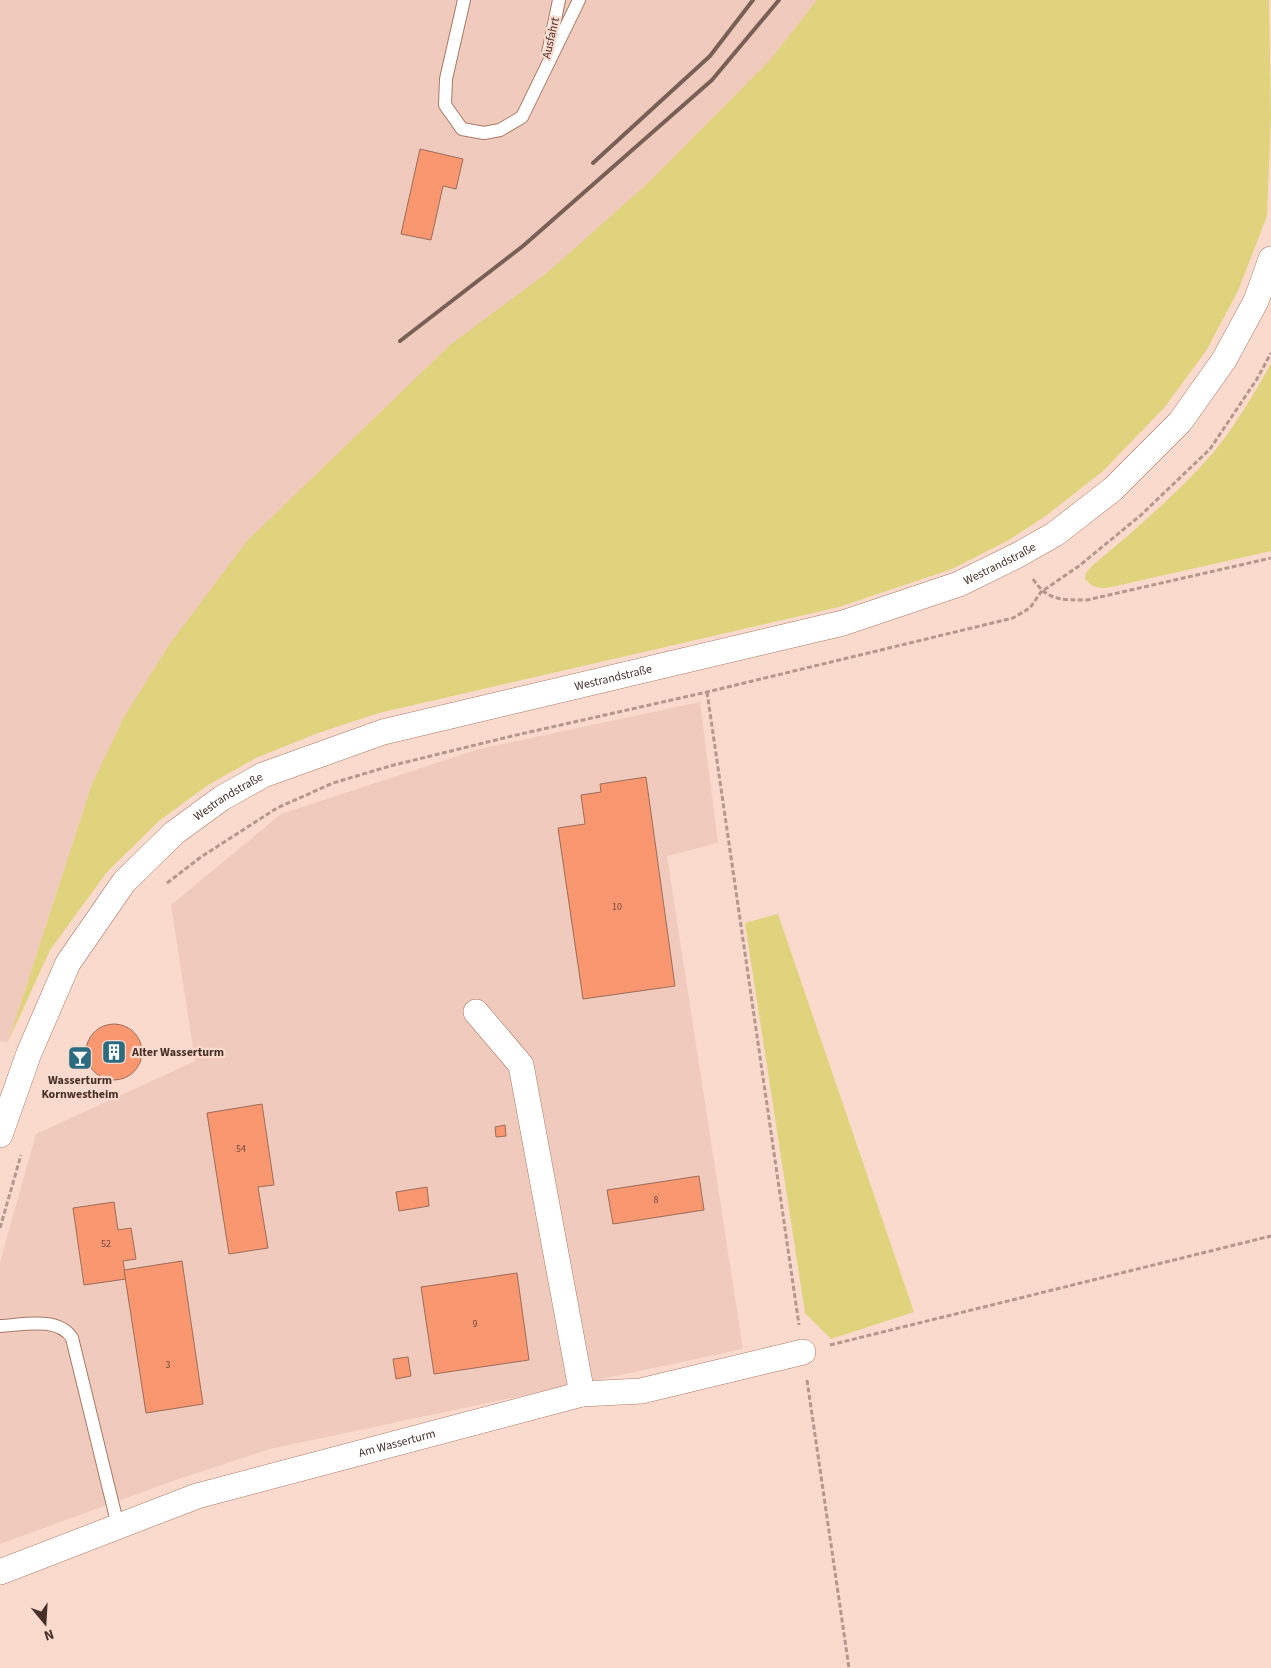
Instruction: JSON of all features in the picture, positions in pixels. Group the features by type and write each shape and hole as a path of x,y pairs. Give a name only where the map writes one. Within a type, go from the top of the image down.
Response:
{"street":[{"name":"Westrandstraße","path":"0,1135 29,1054 68,962 124,882 174,833 222,798 263,775 383,732 843,623 959,584 1018,555 1056,534 1113,489 1180,422 1224,360 1256,301 1271,259"},
{"path":"476,1012 521,1064 582,1394"},
{"name":"Am Wasserturm","path":"0,1572 197,1496 582,1394 641,1391 803,1352"}],"lane":[{"path":"464,0 446,78 445,105 462,128 484,133 500,130 522,117 579,0"},
{"name":"Ausfahrt","path":"543,75 559,0"},
{"path":"0,1326 46,1324 58,1326 68,1331 72,1338 118,1526"}],"path":[{"path":"166,884 201,857 277,808 333,783 390,766 512,736 707,692 1013,618 1030,608 1041,592 1079,566 1141,515 1210,448 1257,379 1271,353"},
{"path":"1018,555 1041,592 1062,600 1087,600 1271,558"},
{"path":"707,692 849,1668"},
{"path":"803,1352 1271,1236"}],"shaded area":[{"path":"0,0 866,0 92,784 8,1042 0,1041"},
{"path":"817,0 1269,0 1271,117 1267,216 1238,291 1206,351 1164,408 1102,472 1047,515 1009,540 952,569 839,607 379,713 318,733 256,758 208,785 159,821 107,872 50,950 8,1042 92,784 124,717 169,645 247,541 450,345 548,272 649,182 771,59"},
{"path":"1271,363 1271,551 1104,588 1099,588 1089,583 1085,579 1086,573 1093,565 1170,497 1213,453 1244,410"},
{"path":"700,702 718,843 667,856 743,1349 270,1449 173,1481 0,1544 0,1262 36,1134 195,1061 171,905 281,814 479,749"},
{"path":"778,914 914,1312 831,1339 805,1313 745,923"}],"building":[{"path":"420,149 463,159 456,189 443,186 431,240 401,234"},
{"path":"646,777 675,986 583,999 558,828 585,824 581,795 601,792 600,784"},
{"name":"Alter Wasserturm","path":"109,1024 119,1024 134,1032 140,1041 142,1052 140,1063 134,1072 119,1080 109,1080 98,1075 91,1068 86,1057 86,1047 91,1036 98,1029"},
{"path":"262,1104 274,1185 258,1187 268,1248 229,1254 207,1113"},
{"path":"505,1125 506,1136 496,1137 495,1127"},
{"path":"699,1176 704,1210 613,1224 607,1190"},
{"path":"427,1187 429,1206 399,1211 396,1192"},
{"path":"114,1202 118,1230 131,1228 136,1259 123,1261 126,1279 84,1285 73,1208"},
{"path":"182,1261 203,1404 146,1413 124,1270"},
{"path":"517,1273 529,1360 434,1374 421,1287"},
{"path":"408,1357 411,1376 396,1379 393,1359"}],"railway":[{"path":"593,163 710,56 753,0"},
{"path":"400,341 523,246 712,80 779,0"}],"place":[{"name":"Alter Wasserturm","path":"114,1052"},
{"name":"Wasserturm Kornwestheim","path":"80,1058"}]}
